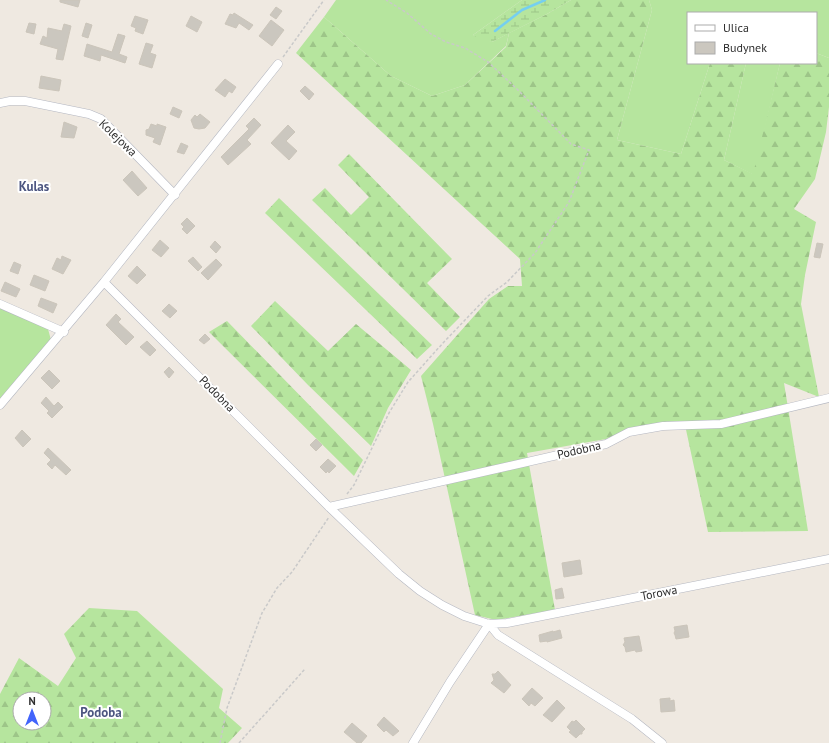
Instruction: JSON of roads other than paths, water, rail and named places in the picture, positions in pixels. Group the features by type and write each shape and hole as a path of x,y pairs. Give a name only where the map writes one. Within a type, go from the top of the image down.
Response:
{"street":[{"path":"0,405 64,332 175,195 278,64"},
{"name":"Kolejowa","path":"0,103 25,101 89,114 101,119 175,195"},
{"name":"Podobna","path":"104,282 331,509 399,574 420,591 442,605 464,616 489,624"},
{"path":"0,304 64,332"},
{"name":"Podobna","path":"331,509 340,504 606,444 629,432 663,426 721,424 829,398"},
{"name":"Torowa","path":"489,624 507,623 829,559"},
{"path":"413,743 450,682 489,624 498,635 632,719 662,743"}],"waterway":[{"path":"495,31 522,10 545,0"}],"district":[{"name":"Kulas","path":"34,186"},
{"name":"Podoba","path":"101,712"}]}
